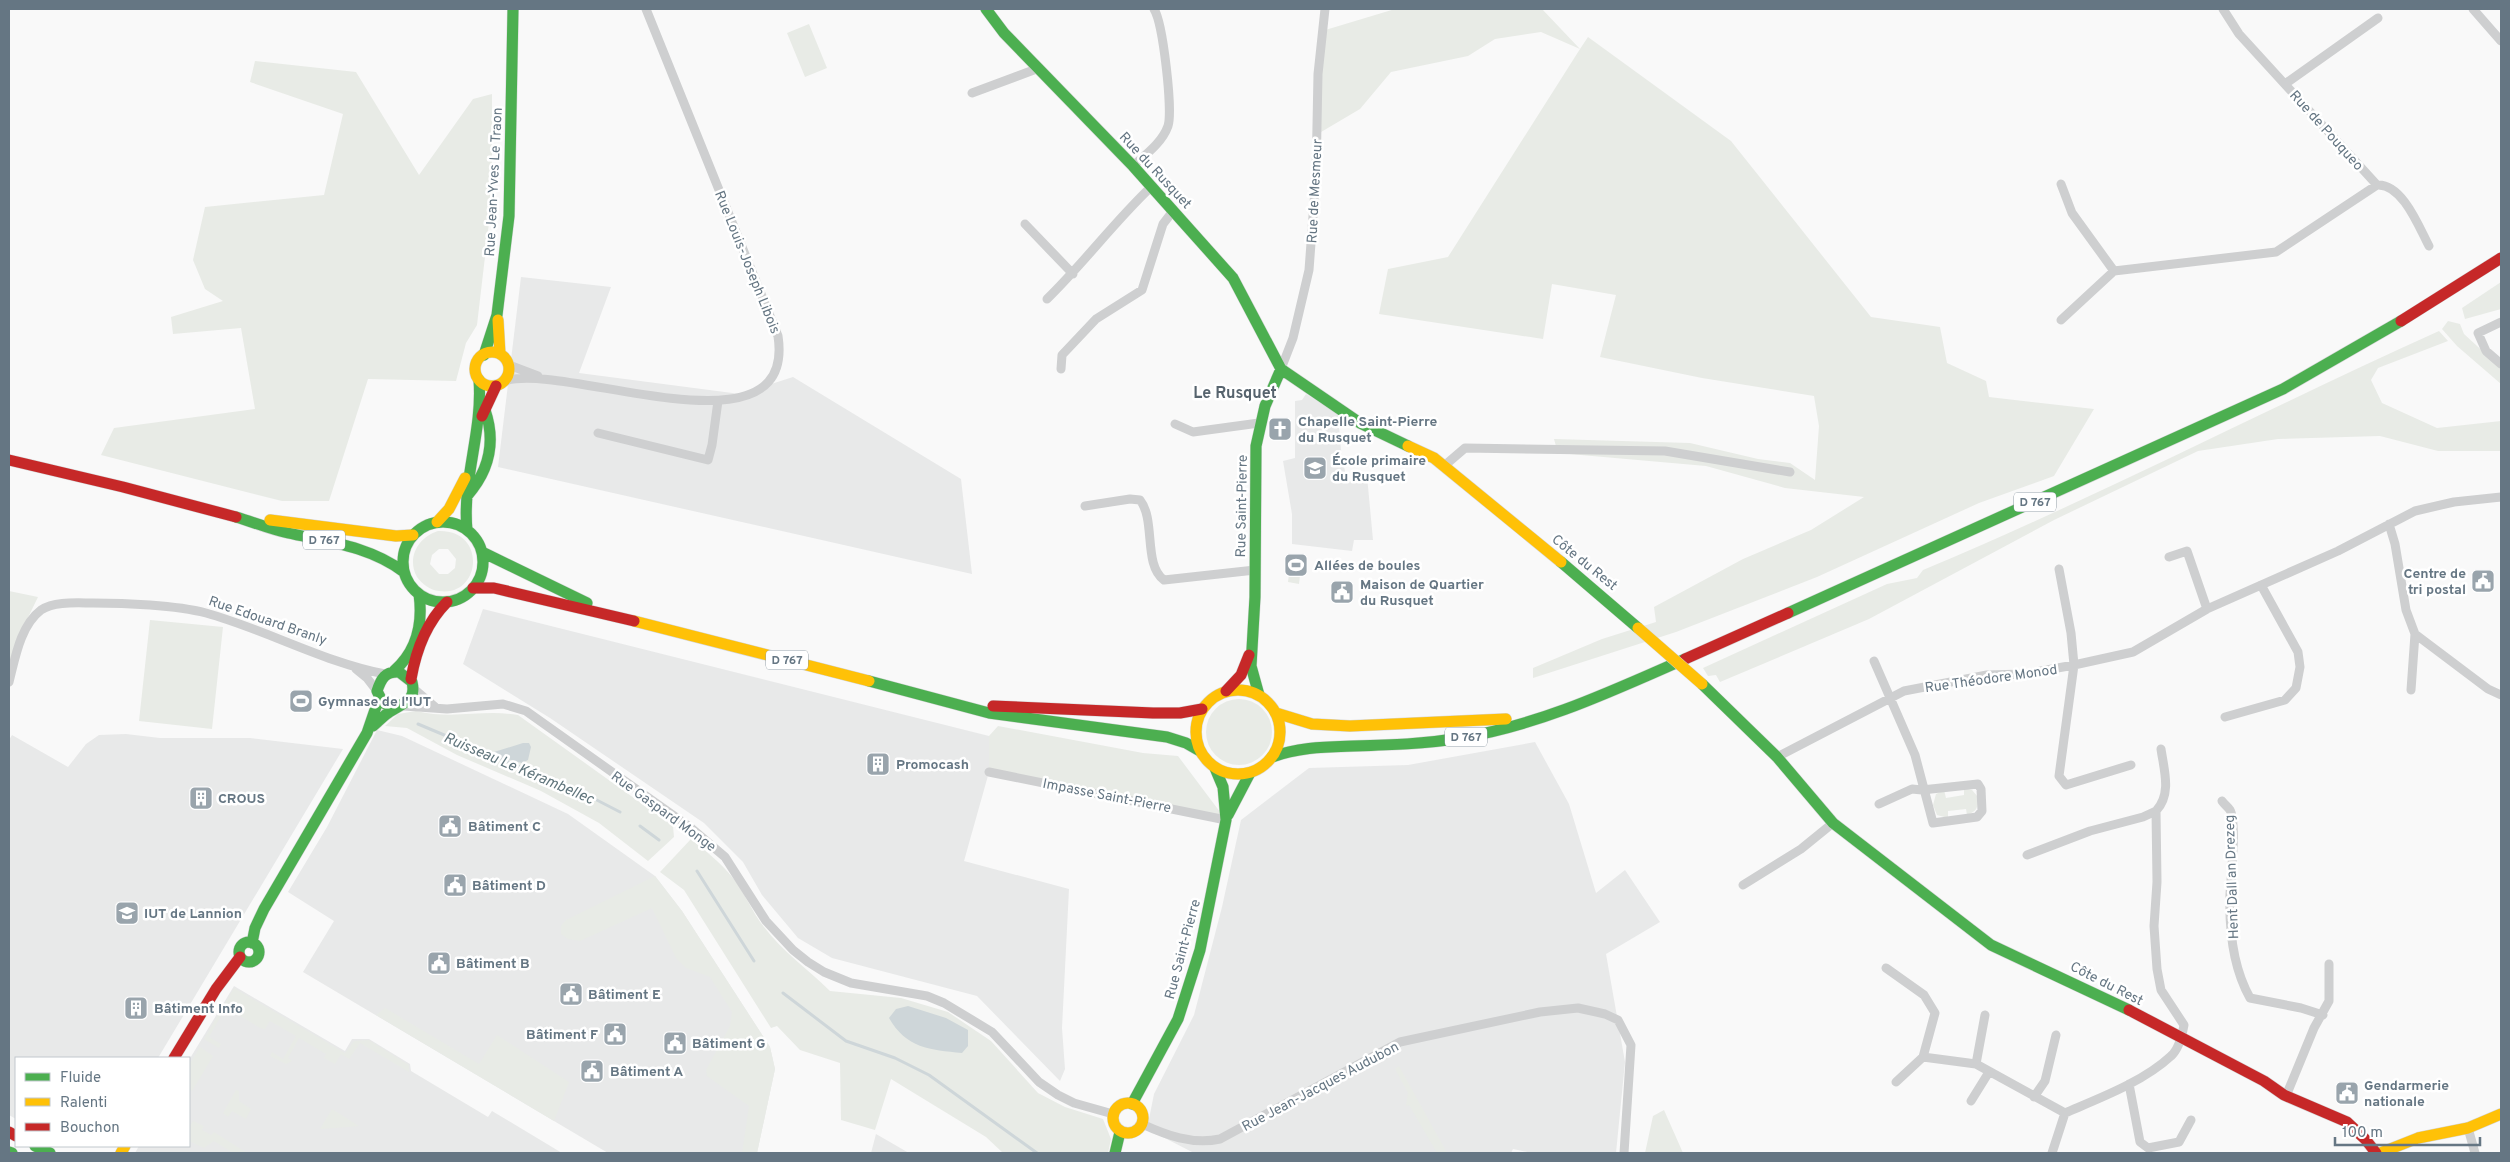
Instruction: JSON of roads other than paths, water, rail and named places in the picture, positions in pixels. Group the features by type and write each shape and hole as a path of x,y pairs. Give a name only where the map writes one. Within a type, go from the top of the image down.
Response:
{"main road":[{"name":"Rue Jean-Yves Le Traon","path":"484,355 497,315 510,193 513,9"},
{"name":"Rue du Rusquet","path":"986,9 1004,33 1132,166 1233,278 1282,369"},
{"name":"D 767","path":"1272,757 1289,751 1311,748 1408,744 1460,738 1519,725 1584,703 1640,680 2283,389 2387,330 2501,258"},
{"path":"467,530 466,498 469,472 482,415 509,372 509,365 500,354 497,315"},
{"path":"466,498 482,477 487,461 491,430 482,415 476,366 484,355 489,353 500,354"},
{"name":"Rue Saint-Pierre","path":"1259,695 1251,666 1251,648 1259,423 1266,399 1282,369"},
{"name":"Côte du Rest","path":"1282,369 1360,423 1434,458 1607,598 1702,684 1777,757 1833,822 1992,945 2090,990 2264,1081 2286,1096 2315,1106 2341,1119 2361,1133 2376,1153"},
{"path":"479,380 489,386 500,384"},
{"name":"D 767","path":"9,460 239,518 291,534 352,546 386,560 404,572"},
{"path":"437,522 449,509 469,472"},
{"name":"D 767","path":"239,518 396,536 413,535"},
{"path":"367,733 411,699 413,665 434,616 447,602 461,597 473,588 482,571 482,552 476,540 467,530 448,522 437,522 420,529 413,535 404,552 404,572 412,588 419,594 427,599 447,602"},
{"name":"D 767","path":"482,552 502,564 616,616"},
{"name":"D 767","path":"473,588 494,588 616,616 959,703 989,713 1020,719 1167,737 1186,743 1200,751"},
{"path":"252,943 255,928 264,909 367,733 378,694 379,681 401,666 412,649 420,620 419,594"},
{"name":"Rue Saint-Pierre","path":"1226,691 1240,675 1251,648"},
{"path":"390,672 403,672 412,684"},
{"path":"1239,689 1259,695 1268,702 1276,713 1280,736 1272,757 1250,773 1232,774 1215,768 1200,751 1195,730 1202,709 1212,698 1226,691 1239,689"},
{"path":"378,694 388,706 399,707"},
{"name":"D 767","path":"959,703 1135,713 1180,713 1202,709"},
{"name":"D 767","path":"1276,713 1310,724 1378,726 1485,722 1552,713"},
{"name":"Rue Saint-Pierre","path":"1215,768 1222,787 1226,820"},
{"name":"Rue Saint-Pierre","path":"1132,1104 1168,1040 1188,994 1200,950 1226,820 1250,773"},
{"path":"175,1057 216,989 240,957 241,946 252,943"},
{"path":"240,957 247,962 256,960 259,951 252,943"},
{"path":"1132,1104 1140,1109 1142,1124 1133,1133 1120,1132 1113,1123 1113,1114 1119,1106 1132,1104"},
{"path":"2380,1153 2418,1138 2468,1128 2501,1114"},
{"path":"1115,1153 1120,1132"},
{"path":"37,1147 50,1153"}],"street":[{"name":"Rue Louis-Joseph Libois","path":"500,384 520,378 542,378 648,396 718,400 742,399 762,390 777,370 781,358 778,336 646,9"},
{"path":"1132,166 1162,138 1169,125 1170,110 1162,31 1154,9"},
{"name":"Rue de Mesmeur","path":"1282,369 1293,338 1309,270 1316,176 1318,74 1325,9"},
{"name":"Rue de Pouqueo","path":"2223,9 2239,34 2377,185 2385,184 2395,189 2415,218 2429,246"},
{"path":"2473,9 2501,41"},
{"path":"2285,84 2378,18"},
{"path":"972,93 1039,68"},
{"path":"2061,184 2072,212 2114,271"},
{"path":"2061,320 2114,271 2276,252 2377,185"},
{"path":"1048,299 1073,274 1109,228 1151,187"},
{"path":"1061,369 1062,355 1096,319 1142,290 1164,224 1173,211"},
{"path":"1025,224 1073,274"},
{"path":"2501,322 2478,333 2486,351 2501,364"},
{"name":"Rue Louis-Joseph Libois","path":"509,365 542,378"},
{"path":"598,433 708,460 718,400"},
{"path":"1175,424 1193,432 1259,423"},
{"path":"1444,466 1465,448 1618,450 1665,451 1790,472"},
{"name":"Rue Théodore Monod","path":"1777,757 1904,691 1987,675 2024,674 2133,652 2207,609 2338,551 2415,511 2454,502 2501,497"},
{"path":"1086,506 1130,499 1140,500 1146,510 1155,569 1164,580 1255,570"},
{"path":"2389,524 2395,544 2406,610 2415,634 2411,690"},
{"path":"2169,556 2187,551 2207,609"},
{"path":"2059,569 2071,632 2074,665 2059,776 2066,785 2130,765"},
{"path":"2225,717 2285,700 2296,688 2300,667 2298,652 2261,585"},
{"name":"Rue Edouard Branly","path":"9,682 23,635 32,620 48,606 70,603 142,605 204,612 354,667 390,672"},
{"path":"2415,634 2488,689 2501,695"},
{"path":"1874,661 1915,755 1922,790 1932,824 1977,817 1982,811 1981,789 1978,784 1922,790 1912,789 1879,804"},
{"name":"Rue Edouard Branly","path":"354,667 367,678 378,694"},
{"path":"412,684 437,708"},
{"name":"Rue Gaspard Monge","path":"399,707 456,709 503,704 526,711 691,828 725,857 766,921 793,950 808,962 824,972 851,983 927,996 944,1003 992,1032 1039,1082 1058,1095 1083,1106 1113,1114"},
{"path":"2027,855 2090,831 2143,817 2156,811 2163,804 2167,791 2161,749"},
{"name":"Impasse Saint-Pierre","path":"989,772 1226,820"},
{"name":"Hent Dall an Drezeg","path":"2222,801 2231,811 2233,843 2230,895 2234,946 2240,981 2250,998 2301,1008 2323,1015"},
{"path":"2052,1153 2065,1113 2129,1084 2172,1056 2182,1039 2184,1025 2161,990 2156,969 2154,926 2157,882 2156,811"},
{"path":"1743,885 1801,849 1833,822"},
{"path":"2286,1096 2314,1028 2323,1015 2331,990 2328,964"},
{"path":"1886,968 1924,995 1935,1014 1923,1057 1896,1082"},
{"name":"Rue Jean-Jacques Audubon","path":"1142,1124 1163,1134 1196,1141 1214,1141 1318,1088 1400,1042 1558,1008 1578,1008 1605,1014 1618,1020 1631,1045 1624,1153"},
{"path":"1976,1064 1985,1015"},
{"path":"2034,1097 2044,1081 2056,1035"},
{"path":"1923,1057 1976,1064 2065,1113"},
{"path":"1971,1100 1989,1072"},
{"path":"2129,1084 2141,1149 2179,1142 2192,1120"},
{"path":"2468,1128 2475,1153"}],"waterway":[{"name":"Ruisseau Le Kérambellec","path":"418,724 589,796 620,812"},
{"name":"Ruisseau Le Kérambellec","path":"640,826 659,840"},
{"name":"Ruisseau Le Kérambellec","path":"697,871 754,961"},
{"name":"Ruisseau Le Kérambellec","path":"783,993 846,1041 895,1058 929,1075 1037,1153"}],"place":[{"name":"Chapelle Saint-Pierre du Rusquet","path":"1280,429"},
{"name":"École primaire du Rusquet","path":"1315,468"},
{"name":"Allées de boules","path":"1296,565"},
{"name":"Centre de tri postal","path":"2483,581"},
{"name":"Maison de Quartier du Rusquet","path":"1342,592"},
{"name":"Gymnase de l'IUT","path":"301,701"},
{"name":"Promocash","path":"878,764"},
{"name":"CROUS","path":"201,798"},
{"name":"Bâtiment C","path":"450,826"},
{"name":"Bâtiment D","path":"455,885"},
{"name":"IUT de Lannion","path":"127,913"},
{"name":"Bâtiment B","path":"439,963"},
{"name":"Bâtiment E","path":"571,994"},
{"name":"Bâtiment Info","path":"136,1008"},
{"name":"Bâtiment F","path":"615,1034"},
{"name":"Bâtiment G","path":"675,1043"},
{"name":"Bâtiment A","path":"592,1071"},
{"name":"Gendarmerie nationale","path":"2347,1093"}],"district":[{"name":"Le Rusquet","path":"1235,392"}]}
